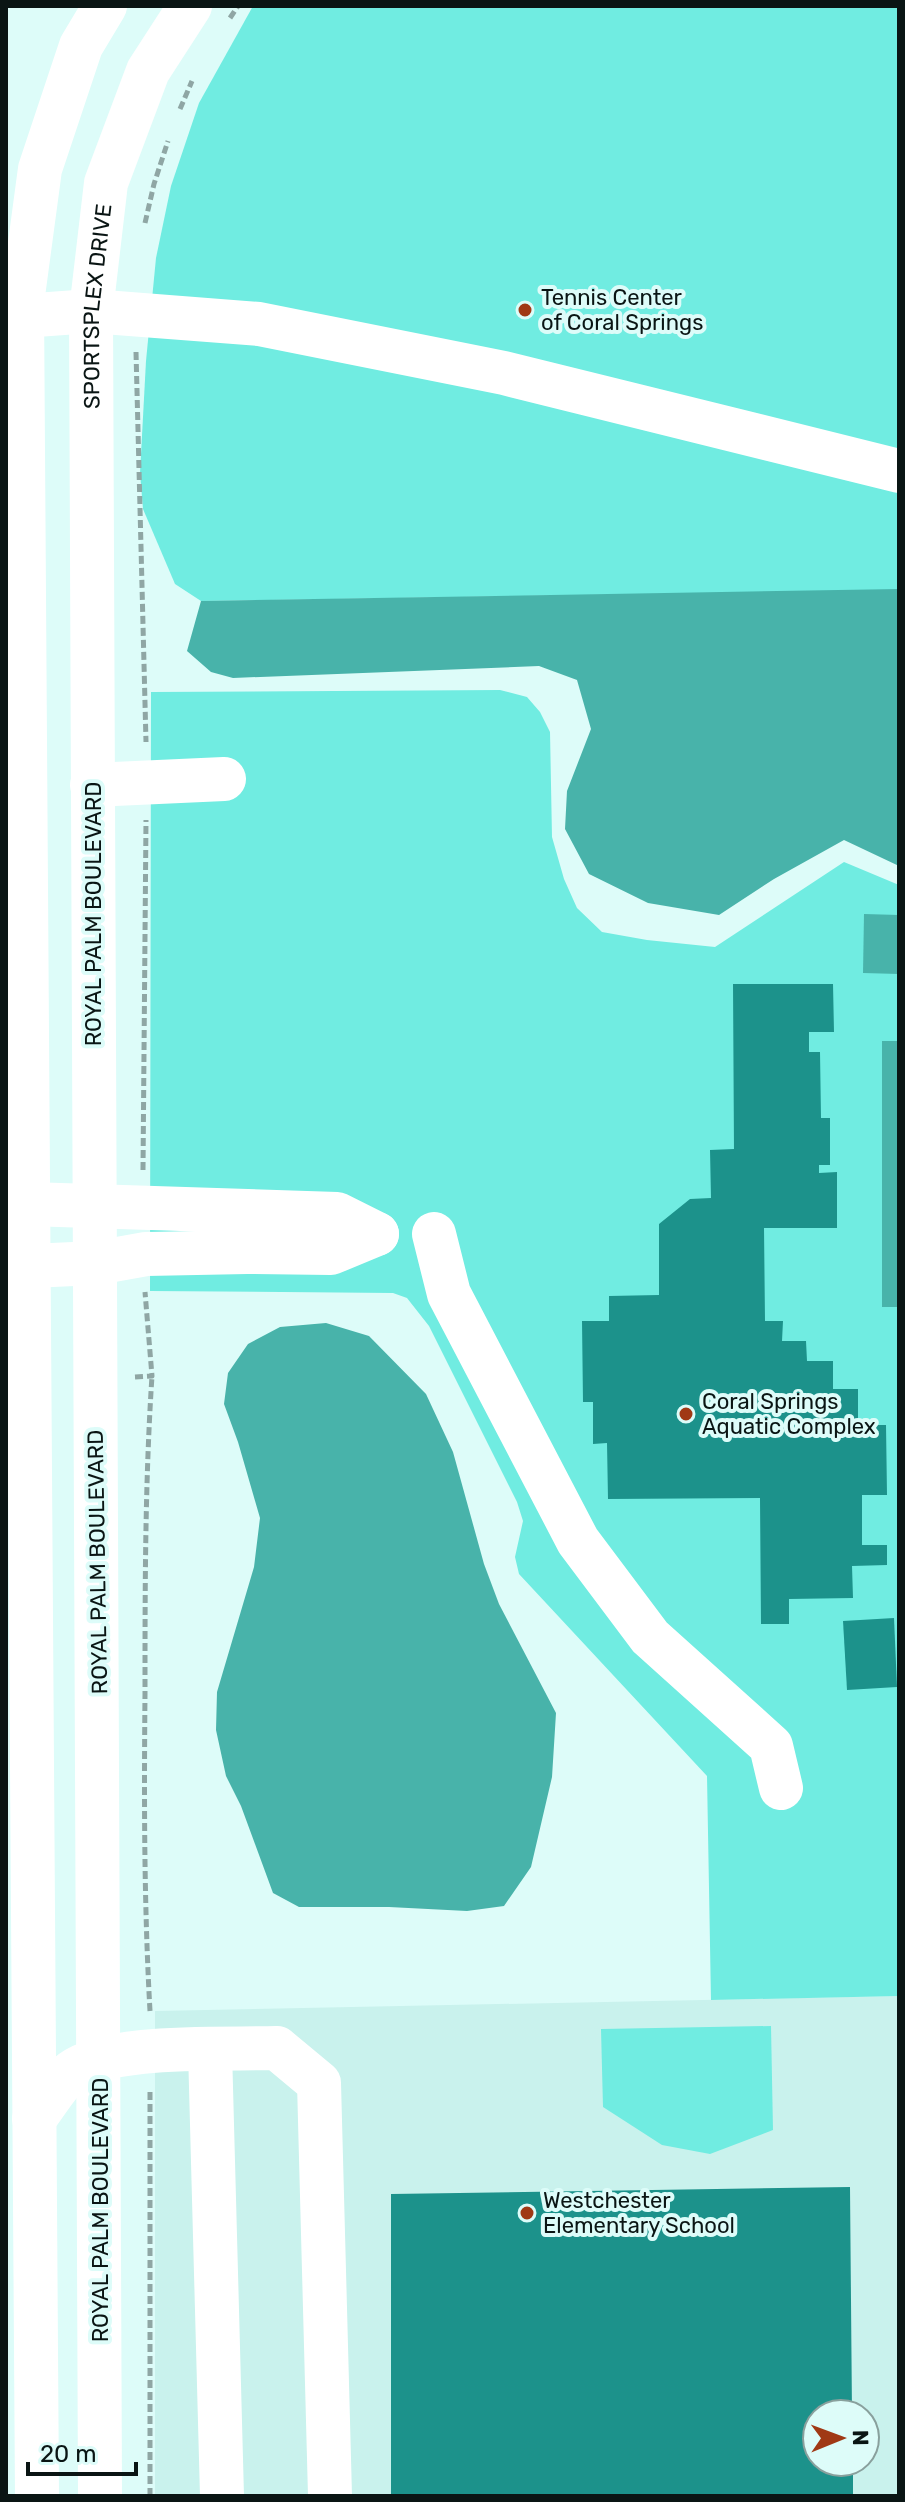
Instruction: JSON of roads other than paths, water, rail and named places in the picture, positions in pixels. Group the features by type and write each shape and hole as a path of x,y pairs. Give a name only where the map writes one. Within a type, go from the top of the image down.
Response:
{"street":[{"path":"37,2496 21,2411 34,2119 18,1257 24,629 22,316 40,169 81,46 105,6"},
{"name":"SPORTSPLEX DRIVE","path":"91,628 91,311 106,183 148,71 206,18"},
{"path":"22,316 91,311 259,324 504,373 899,471"},
{"name":"ROYAL PALM BOULEVARD","path":"91,628 100,2496"},
{"path":"92,785 224,779"},
{"path":"18,1211 96,1204 337,1214 377,1234 331,1253 146,1254 96,1263 18,1257"},
{"path":"434,1234 449,1294 578,1541 650,1637 771,1746 781,1788"},
{"path":"34,2119 68,2074 99,2058 150,2052 277,2048 319,2083 330,2496"},
{"path":"210,2050 222,2496"}],"place":[{"name":"Tennis Center of Coral Springs","path":"525,310"},
{"name":"Coral Springs Aquatic Complex","path":"686,1414"},
{"name":"Westchester Elementary School","path":"527,2213"}]}
